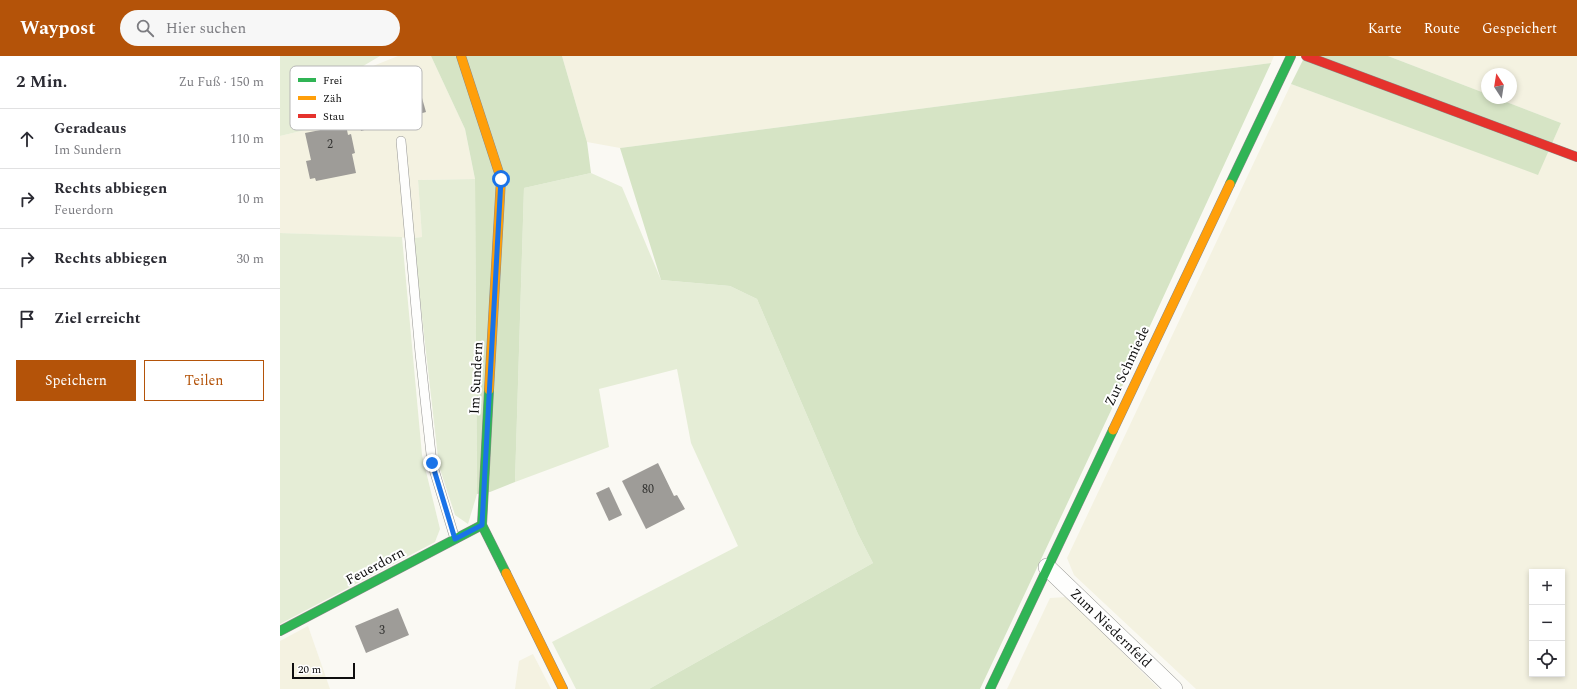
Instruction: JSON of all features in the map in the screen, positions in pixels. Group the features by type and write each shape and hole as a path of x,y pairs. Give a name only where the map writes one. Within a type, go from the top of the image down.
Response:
{"street":[{"name":"Im Sundern","path":"461,56 501,179 482,525 564,689"},
{"name":"Zur Schmiede","path":"990,689 1291,56"},
{"path":"1306,56 1577,157"},
{"name":"Feuerdorn","path":"280,631 482,525"},
{"name":"Zum Niedernfeld","path":"1047,567 1174,689"}],"lane":[{"path":"401,140 420,353 432,463 455,539"}],"shaded area":[{"path":"398,56 431,56 465,129 475,179 418,180 422,237 413,238 280,233 280,136 305,130 422,130 422,66 373,66"},
{"path":"562,56 1274,56 1271,63 620,148 587,142"},
{"path":"1388,56 1577,56 1577,689 1196,689 1074,575 1067,558 1291,84 1538,174 1561,123 1512,104 1517,104 1517,68 1481,68 1481,92"},
{"path":"1067,597 1159,689 1007,689 1050,598"},
{"path":"308,626 330,689 280,689 280,641"},
{"path":"533,654 551,689 515,689 519,661"}],"green space":[{"path":"280,56 380,56 363,66 290,66 290,130 305,130 280,136"},
{"path":"431,56 562,56 587,142 591,173 524,188 515,482 490,492 477,494 475,179 465,129"},
{"path":"1305,56 1388,56 1481,92 1481,104 1512,104 1561,123 1538,175 1291,84"},
{"path":"1271,63 1115,402 980,689 649,689 873,563 858,534 757,299 730,286 661,280 620,148"},
{"path":"591,173 622,187 661,280 730,286 757,299 858,534 873,563 649,689 576,689 552,642 738,546 691,443 677,369 599,389 609,447 515,482 524,188"},
{"path":"475,179 477,494 468,524 455,515 439,466 413,238 422,237 418,180"},
{"path":"280,233 402,237 422,455 440,529 435,542 280,624"}],"building":[{"path":"422,98 426,112 422,113"},
{"path":"320,130 347,130 348,135 351,134 355,153 352,154 356,173 316,181 315,178 310,179 306,161 311,160 305,133"},
{"path":"658,463 674,496 677,495 685,509 646,529 622,481"},
{"path":"609,487 622,515 609,521 596,493"},
{"path":"398,608 409,635 366,653 355,626"}],"traffic: fast":[{"path":"1230,184 1291,56"},
{"path":"489,390 482,525 506,573"},
{"path":"990,689 1113,430"},
{"path":"280,631 482,525"}],"traffic: slow":[{"path":"461,56 501,179 489,390"},
{"path":"1113,430 1230,184"},
{"path":"506,573 563,689"}],"traffic: jam":[{"path":"1306,56 1577,157"}],"route":[{"path":"432,463 455,539 482,525 501,179"}]}
